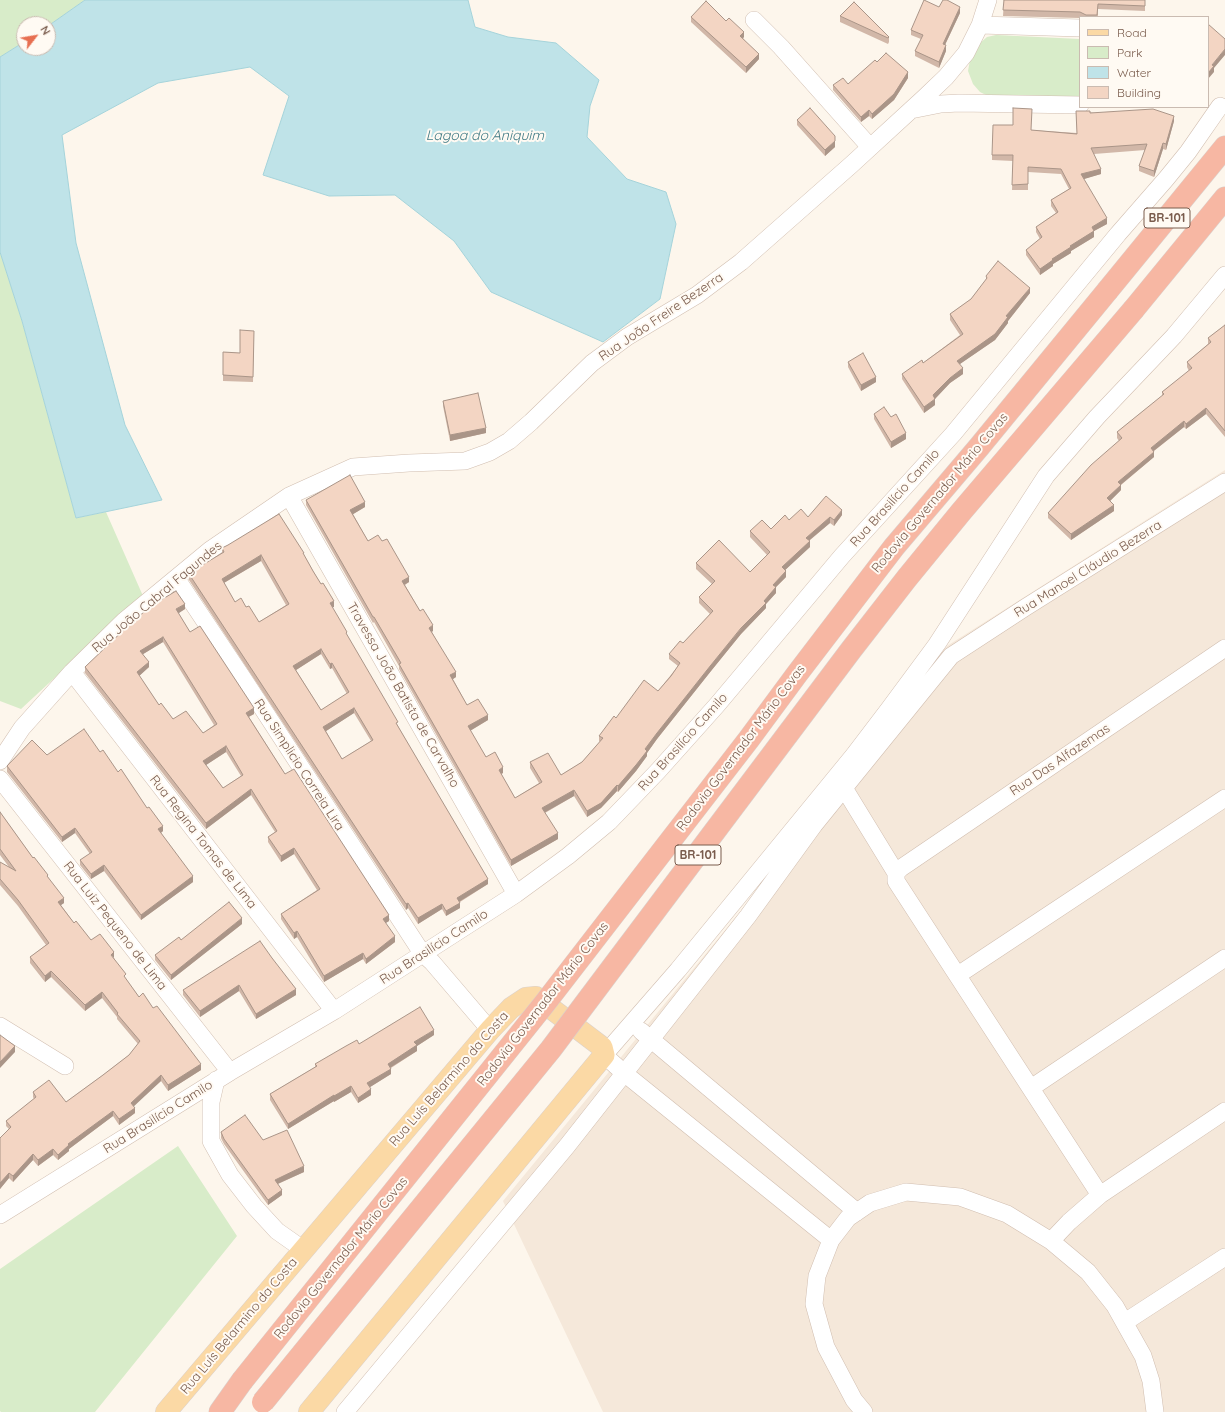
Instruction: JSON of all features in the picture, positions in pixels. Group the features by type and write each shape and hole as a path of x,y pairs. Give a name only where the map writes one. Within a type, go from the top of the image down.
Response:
{"highway":[{"name":"Rodovia Governador Mário Covas","path":"220,1412 242,1382 545,1003 749,739 889,553 979,447 1225,147"},
{"name":"BR-101","path":"259,1407 551,1049 851,650 907,578 961,512 1134,309 1225,198"}],"main road":[{"name":"Rua Luís Belarmino da Costa","path":"166,1412 490,1030 511,1008 526,998 536,997 602,1047 604,1055"},
{"path":"309,1412 604,1055"}],"street":[{"name":"Rua João Freire Bezerra","path":"323,480 353,467 465,461 490,452 509,441 531,422 592,363 627,337 697,296 740,262 870,148 946,77 966,53 980,25 988,0"},
{"path":"754,20 781,47 870,148"},
{"path":"980,25 1079,28"},
{"path":"909,111 941,104 959,103 1079,105"},
{"name":"Rua Brasilício Camilo","path":"0,1215 223,1076 334,1011 422,953 516,894 568,856 609,822 658,771 717,705 842,556 958,428 1118,234 1175,168 1218,106"},
{"path":"831,1240 624,1073 604,1055 678,970 890,709 937,644 1046,476 1097,417 1174,336 1225,276"},
{"name":"Rua João Cabral Fagundes","path":"0,761 22,728 72,672 124,621 210,550 289,496 323,480"},
{"name":"Rua Manoel Cláudio Bezerra","path":"345,1412 567,1146 748,916 814,825 951,656 1225,482"},
{"name":"Travessa João Batista de Carvalho","path":"289,496 516,894"},
{"name":"Rua Simplicio Correia Lira","path":"176,578 422,953 432,962 490,1030"},
{"name":"Rua Das Alfazemas","path":"896,873 900,868 1225,648"},
{"name":"Rua Regina Tomas de Lima","path":"72,672 334,1011"},
{"name":"Rua Luiz Pequeno de Lima","path":"0,779 223,1076"},
{"path":"844,788 896,873 896,881 1100,1196"},
{"path":"958,976 1225,798"},
{"path":"1031,1088 1225,958"},
{"path":"632,1023 857,1212"},
{"path":"0,1026 65,1066"},
{"path":"223,1076 211,1102 211,1141 230,1175 254,1206 276,1231 304,1250"},
{"path":"1051,1241 1073,1218 1100,1196 1225,1111"},
{"path":"864,1412 854,1400 826,1347 814,1304 817,1276 831,1240 848,1218 870,1203 906,1192 960,1197 1007,1214 1051,1241 1088,1272 1115,1306 1143,1356 1151,1381 1155,1412"},
{"path":"1124,1322 1225,1257"}],"shaded area":[{"path":"1225,470 1225,1412 603,1412 503,1201 758,890 947,646"}],"green space":[{"path":"0,0 85,0 56,20 56,16 16,16 16,47 0,57"},
{"path":"996,35 1079,39 1079,98 990,97 980,92 973,84 968,71 970,60 980,43 987,37"},
{"path":"0,252 22,321 76,518 106,512 143,596 21,709 0,701"},
{"path":"178,1146 237,1236 95,1412 1,1412 0,1269"}],"water":[{"name":"Lagoa do Aniquim","path":"85,0 468,0 475,27 508,37 556,43 599,80 590,106 587,137 627,179 666,192 676,224 660,299 603,342 491,292 454,241 395,195 329,196 263,175 289,96 250,67 158,83 62,135 76,243 125,425 162,500 76,518 22,321 0,252 0,57 16,47 16,56 56,56 56,20"}],"building":[{"path":"924,0 939,7 943,0 947,0 960,7 943,44 946,45 939,62 915,51 923,35 911,30"},
{"path":"1004,0 1145,0 1145,6 1098,4 1097,15 1086,15 1080,12 1003,10"},
{"path":"706,1 726,21 729,18 744,32 740,36 759,54 746,67 691,17"},
{"path":"854,2 889,37 888,38 840,16"},
{"path":"1209,25 1225,39 1225,49 1212,65 1214,66 1209,72"},
{"path":"886,53 908,72 894,94 872,114 869,110 861,117 833,85 843,78 848,84 875,60 877,62"},
{"path":"810,108 835,136 835,141 825,150 797,120"},
{"path":"1013,108 1032,109 1031,130 1077,134 1076,111 1090,111 1090,113 1153,109 1174,116 1166,144 1163,143 1154,171 1139,166 1147,144 1091,148 1101,169 1081,174 1107,218 1092,227 1094,231 1070,246 1071,247 1052,259 1053,260 1040,269 1026,250 1042,237 1036,227 1058,212 1051,200 1071,188 1061,169 1028,167 1028,184 1012,185 1013,155 992,155 993,125 1013,125"},
{"path":"998,261 1030,288 1006,316 1008,317 995,334 957,361 963,368 950,378 933,395 935,399 924,407 902,374 922,360 923,363 963,334 950,314 971,299"},
{"path":"1225,325 1225,431 1206,408 1186,424 1184,421 1151,448 1154,452 1118,482 1121,485 1107,498 1114,505 1071,534 1048,513 1091,465 1122,438 1117,432 1164,394 1162,392 1192,368 1187,362 1211,342 1208,338"},
{"path":"240,330 254,331 253,377 223,375 223,352 240,353"},
{"path":"863,353 876,377 861,385 848,362"},
{"path":"478,393 486,428 450,435 443,401"},
{"path":"884,407 891,417 896,414 906,433 891,442 874,414"},
{"path":"350,475 365,502 350,510 368,541 378,535 382,541 387,539 409,577 402,581 420,611 423,609 433,625 429,628 456,672 450,675 467,705 478,699 488,715 468,726 486,757 495,752 503,767 499,770 515,798 542,782 530,762 548,753 561,775 582,762 603,738 599,736 614,716 616,718 644,680 658,691 671,676 680,663 669,654 680,641 683,643 713,611 699,597 715,581 696,563 719,540 750,572 770,552 750,531 762,520 771,529 785,515 789,520 801,509 808,517 826,496 842,510 834,520 830,517 806,538 810,541 782,567 786,571 773,585 776,587 764,601 766,603 741,628 711,665 645,749 647,751 618,786 617,785 601,803 587,811 574,790 542,808 558,833 511,860 399,664 401,663 306,500"},
{"path":"279,514 304,553 321,584 323,583 334,601 330,603 347,632 346,633 398,722 396,723 488,879 457,898 460,903 446,911 442,904 418,918 408,903 406,904 189,574 224,552 222,548","holes":["261,555 289,604 259,622 249,606 246,607 241,598 235,602 222,579","321,649 330,664 332,663 349,692 321,710 293,666","354,708 373,740 342,759 323,727"]},
{"path":"176,591 185,604 176,609 190,632 200,626 254,708 246,713 285,774 294,769 389,915 383,919 395,936 366,959 363,953 324,976 297,931 294,933 281,914 320,889 294,848 281,856 268,837 277,831 251,789 206,823 85,667 151,606","holes":["163,637 217,724 203,733 186,711 173,719 161,703 159,705 137,672 149,662 140,651","226,746 243,775 223,788 203,761"]},
{"path":"84,729 100,752 103,750 118,772 121,769 147,808 149,807 163,826 158,829 193,876 141,915 104,865 91,874 80,860 92,852 75,828 62,837 7,766 32,740 47,755"},
{"path":"0,812 64,898 58,902 74,923 76,921 91,940 100,934 114,952 111,955 126,974 124,976 139,997 143,993 153,1008 157,1006 201,1064 168,1085 161,1075 131,1103 135,1108 119,1119 113,1111 68,1144 69,1145 58,1155 53,1149 38,1160 33,1154 13,1176 9,1173 0,1183 0,1138 11,1127 6,1121 36,1097 33,1092 49,1080 66,1102 129,1055 140,1041 117,1014 118,1013 102,992 85,1005 51,971 45,976 30,957 49,943 18,900 0,879 0,862 16,871 0,849"},
{"path":"229,902 242,918 171,975 155,955 179,937 181,940"},
{"path":"260,941 296,989 256,1014 239,985 200,1011 183,990"},
{"path":"420,1007 434,1030 414,1042 417,1045 388,1064 391,1069 367,1083 371,1089 358,1098 351,1086 288,1124 270,1094 317,1066 315,1064 346,1046 357,1040 359,1044"},
{"path":"0,1035 15,1046 0,1062"},
{"path":"245,1115 263,1140 287,1130 304,1166 275,1180 282,1190 268,1200 224,1139 221,1132"}]}
